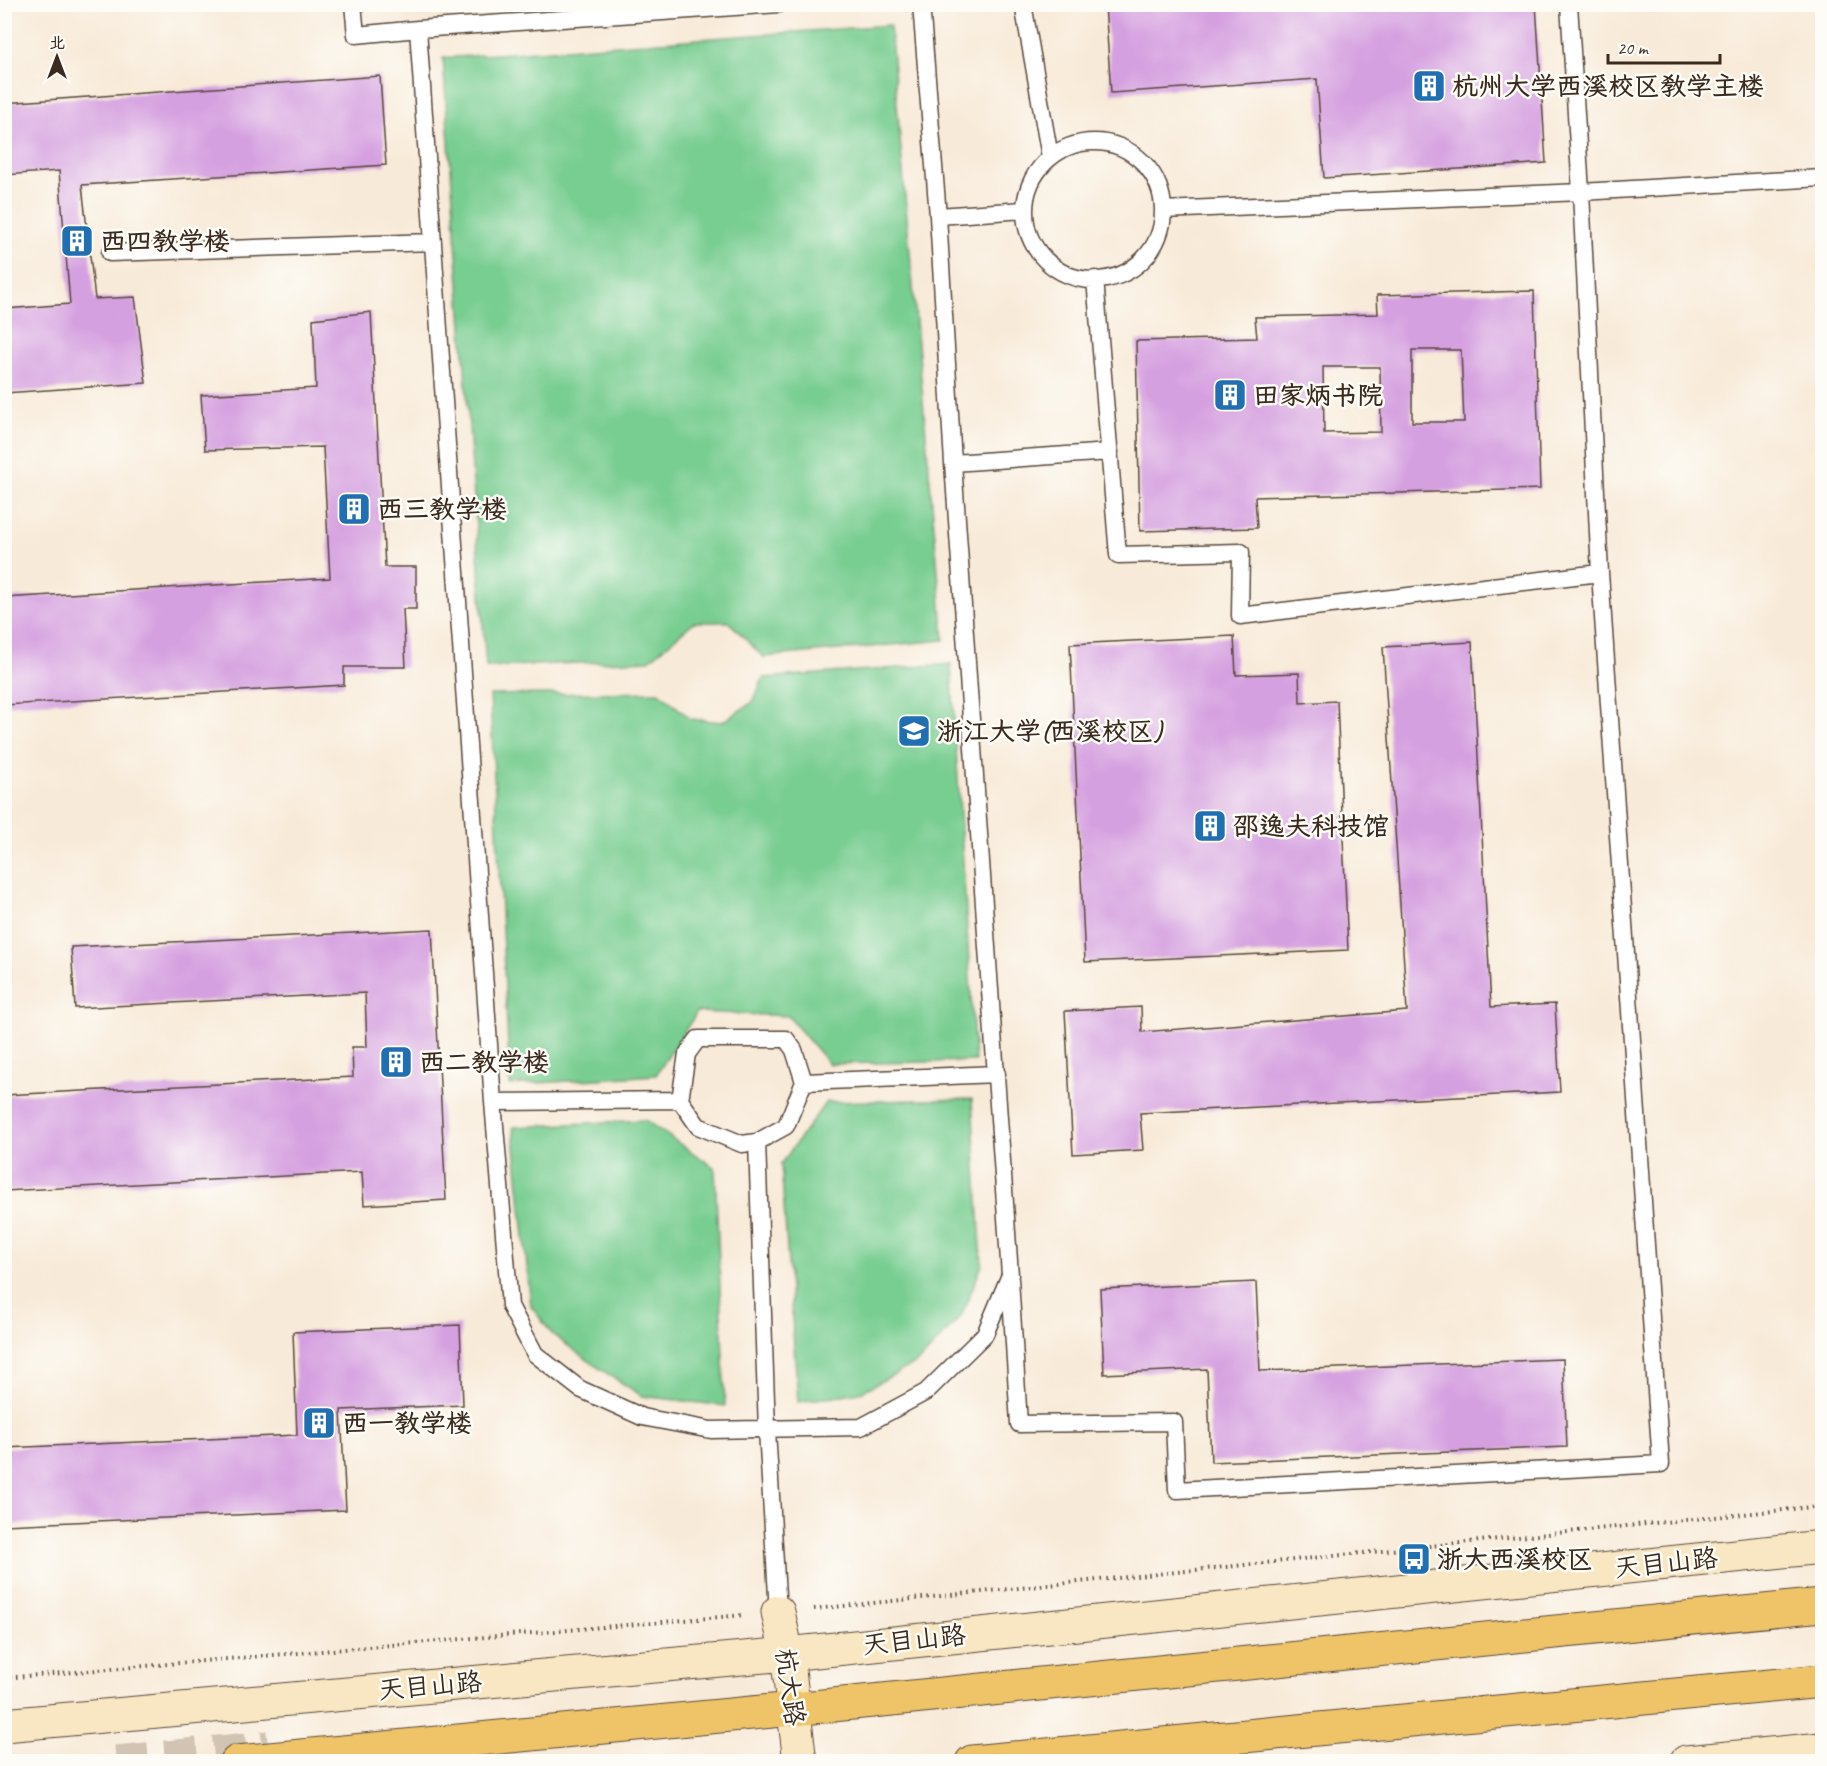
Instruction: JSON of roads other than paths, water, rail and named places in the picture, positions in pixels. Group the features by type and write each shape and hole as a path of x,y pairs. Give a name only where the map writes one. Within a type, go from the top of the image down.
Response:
{"main road":[{"name":"天目山路","path":"4,1725 787,1654 1822,1547"},
{"path":"237,1761 793,1709 1822,1605"},
{"name":"杭大路","path":"778,1612 787,1654 800,1761"},
{"path":"972,1761 1822,1681"},
{"path":"1686,1761 1822,1749"}],"lane":[{"path":"353,4 356,35 779,4"},
{"path":"921,4 938,216 1019,1424 1174,1422 1177,1490 1661,1464 1600,573 1569,4"},
{"path":"1023,4 1050,157"},
{"path":"418,29 493,1102 510,1306 535,1354 580,1389 642,1417 711,1430 861,1427 926,1392 985,1334 1010,1275"},
{"path":"1089,142 1112,144 1133,154 1149,169 1160,189 1163,210 1160,232 1150,250 1135,266 1116,276 1095,279 1073,276 1054,267 1038,252 1028,232 1024,210 1028,190 1036,172 1050,157 1068,147 1089,142"},
{"path":"1163,210 1581,192 1822,178"},
{"path":"938,216 1024,210"},
{"path":"110,253 433,242"},
{"path":"1095,279 1118,555 1241,552 1240,616 1600,573"},
{"path":"953,463 1110,452"},
{"path":"698,1039 786,1039 794,1050 804,1082 786,1126 757,1142 742,1144 698,1126 680,1100 687,1054 698,1039"},
{"path":"804,1082 997,1074"},
{"path":"493,1102 680,1100"},
{"path":"757,1142 767,1430 778,1612"}],"tunnel":[{"path":"116,1762 268,1747"}],"place":[{"name":"杭州大学西溪校区教学主楼","path":"1429,86"},
{"name":"西四教学楼","path":"77,241"},
{"name":"田家炳书院","path":"1230,395"},
{"name":"西三教学楼","path":"354,509"},
{"name":"浙江大学(西溪校区)","path":"914,731"},
{"name":"邵逸夫科技馆","path":"1210,826"},
{"name":"西二教学楼","path":"396,1062"},
{"name":"西一教学楼","path":"319,1423"},
{"name":"浙大西溪校区","path":"1414,1559"}]}
